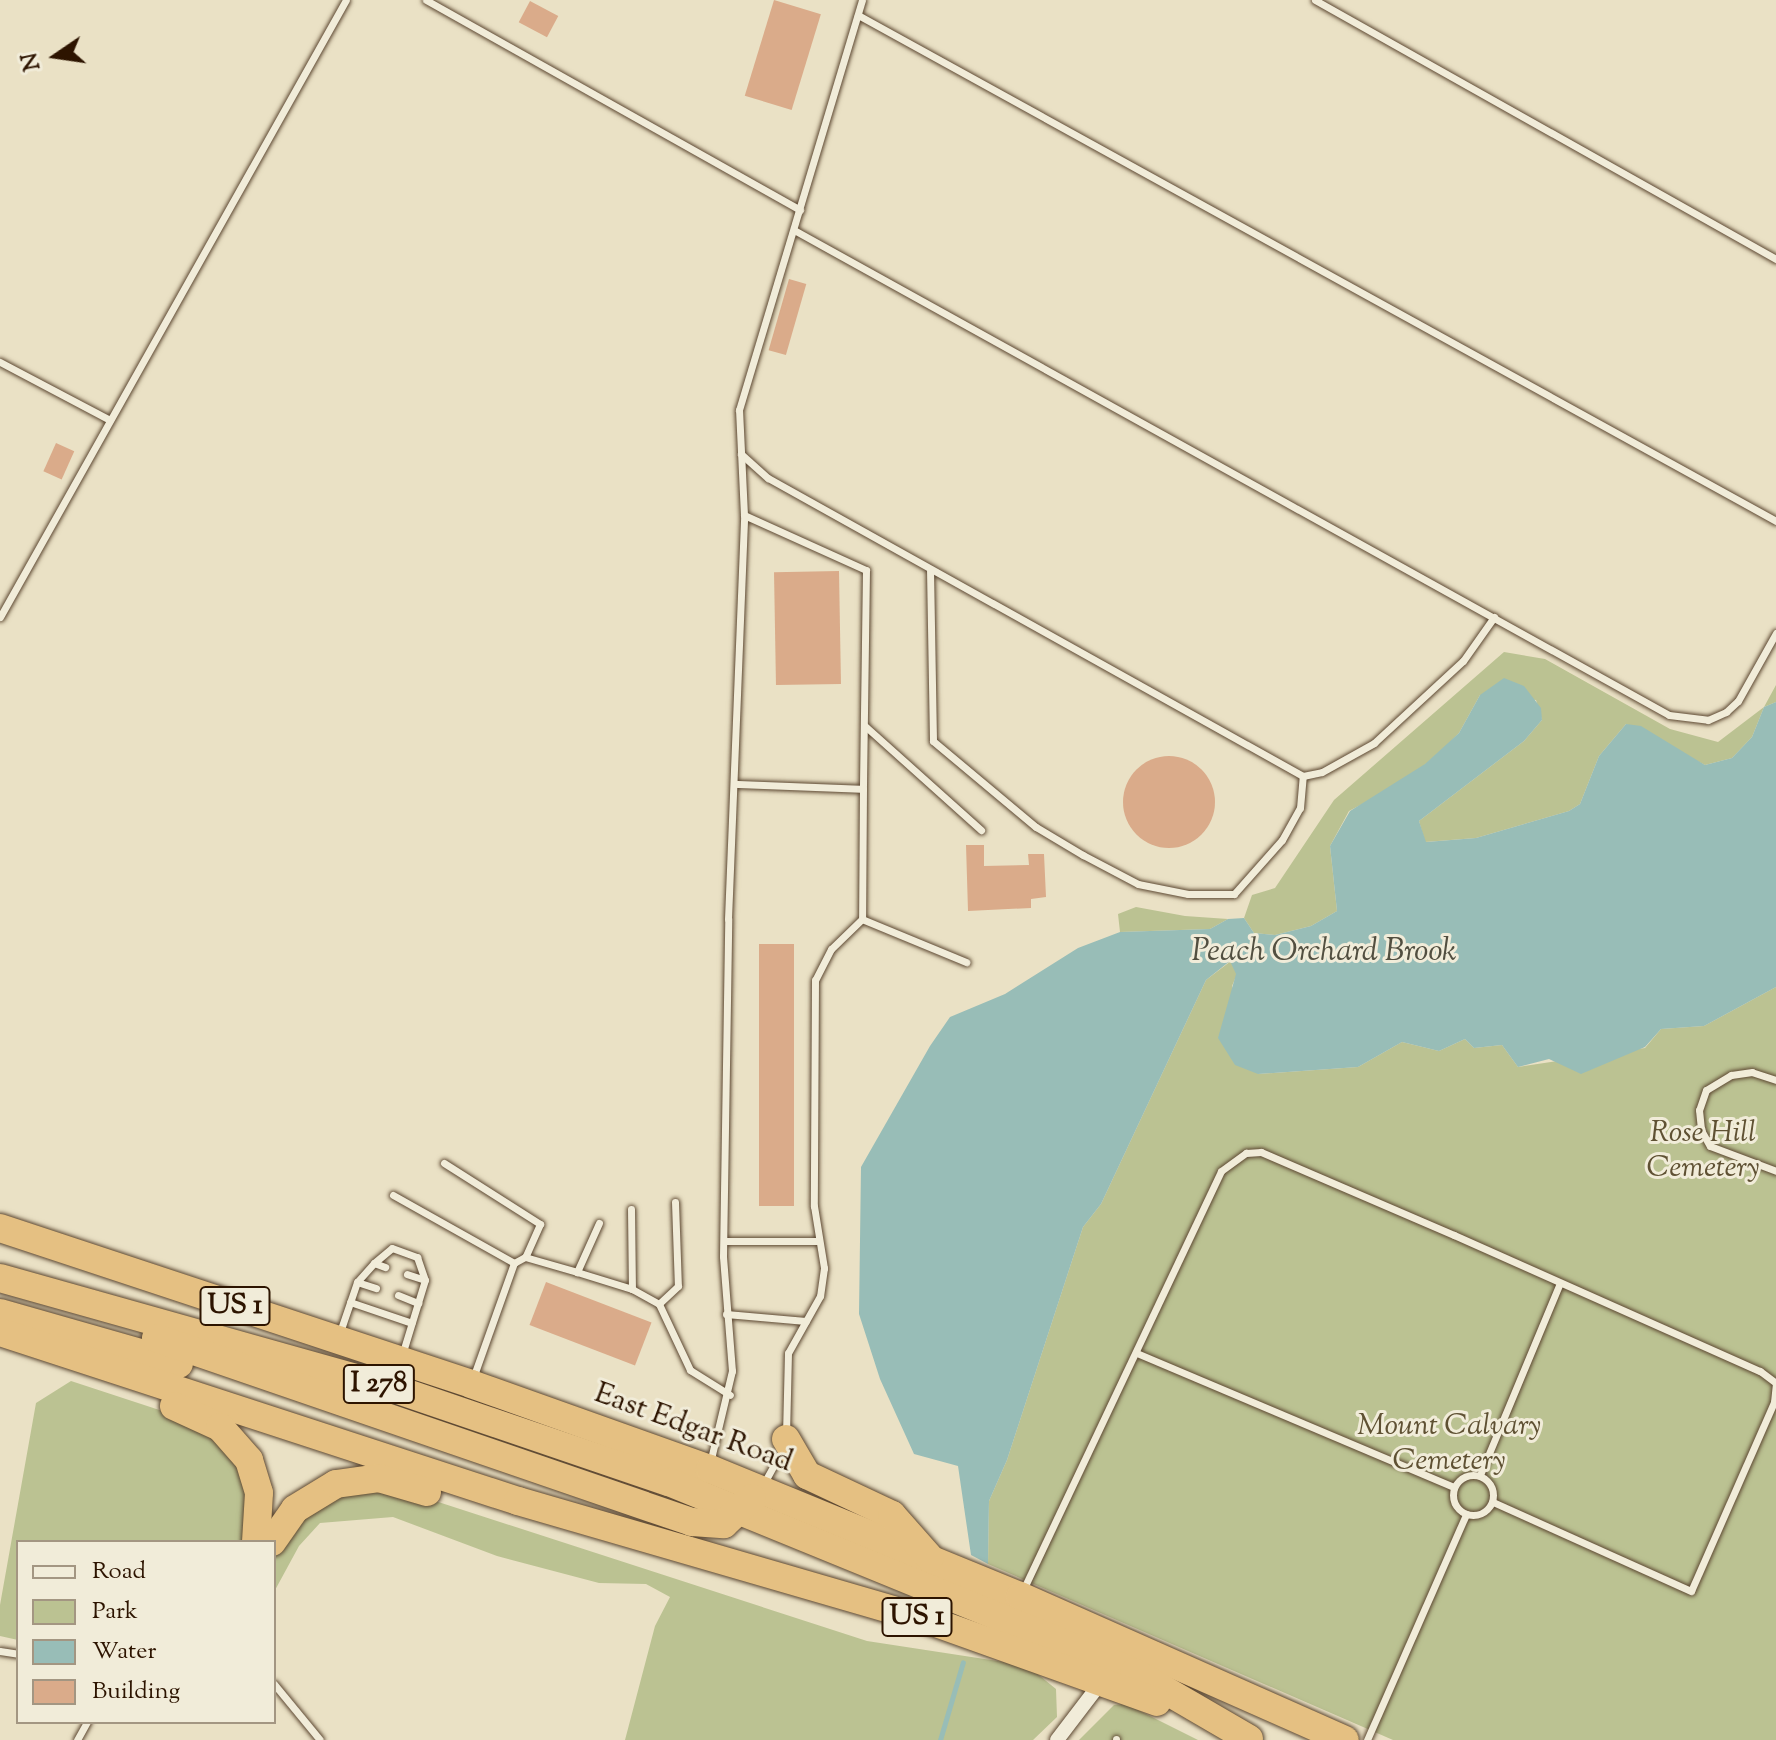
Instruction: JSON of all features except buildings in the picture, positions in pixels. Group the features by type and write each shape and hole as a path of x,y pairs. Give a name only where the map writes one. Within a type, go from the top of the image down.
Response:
{"highway":[{"name":"East Edgar Road","path":"0,1228 471,1384 710,1483"},
{"name":"I 278","path":"0,1278 412,1394 710,1483 751,1499"},
{"path":"41,1289 110,1323 409,1422 581,1488"},
{"path":"0,1313 701,1525 724,1524 751,1499 1134,1672 1250,1740"},
{"name":"US 1","path":"0,1332 578,1519 824,1588 1102,1681 1250,1740"},
{"path":"73,1355 210,1421 235,1441 249,1460 259,1493 256,1540"},
{"path":"786,1439 807,1475 892,1515 933,1561"},
{"path":"273,1540 295,1509 315,1493 369,1478 480,1508 578,1519"},
{"name":"East Edgar Road","path":"751,1499 933,1561 1020,1596 1345,1740"}],"street":[{"path":"1057,1740 1102,1681"}],"lane":[{"path":"0,617 346,0"},
{"path":"426,0 800,210"},
{"path":"710,1483 710,1447 730,1395 724,1241 744,515 739,410 862,0"},
{"path":"1315,0 1776,259"},
{"path":"858,15 1776,521"},
{"path":"794,230 1686,721 1708,720 1738,701 1776,633"},
{"path":"0,362 110,420"},
{"path":"740,453 768,478 1303,776 1322,772 1374,743 1463,661 1494,617"},
{"path":"744,515 866,570 862,919 831,949 815,980 814,1206 824,1268 820,1296 788,1353 786,1439 751,1499"},
{"path":"930,569 933,741 1036,827 1083,855 1138,884 1188,894 1234,894 1282,840 1300,808 1303,776"},
{"path":"865,726 981,830"},
{"path":"735,784 863,789"},
{"path":"862,919 966,962"},
{"path":"1776,1080 1752,1072 1731,1075 1706,1090 1699,1110 1701,1130 1710,1146 1776,1171"},
{"path":"1020,1596 1139,1354 1221,1171 1246,1153 1261,1152 1760,1371 1776,1383 1774,1402 1691,1591 1493,1502"},
{"path":"444,1163 540,1224 525,1257 514,1263 471,1384"},
{"path":"393,1195 514,1263"},
{"path":"659,1304 678,1286 675,1202"},
{"path":"631,1209 632,1289"},
{"path":"577,1272 599,1223"},
{"path":"724,1241 819,1241"},
{"path":"338,1340 357,1282 392,1248 417,1257 425,1280 401,1361"},
{"path":"525,1257 632,1289 659,1304 690,1370 730,1395"},
{"path":"374,1263 385,1267"},
{"path":"407,1274 425,1280"},
{"path":"357,1282 376,1288"},
{"path":"1480,1475 1560,1283"},
{"path":"398,1295 418,1303"},
{"path":"350,1302 412,1323"},
{"path":"726,1314 806,1321"},
{"path":"1139,1354 1454,1487"},
{"path":"1480,1475 1492,1486 1493,1502 1482,1514 1466,1514 1454,1503 1454,1487 1465,1476 1480,1475"},
{"path":"1367,1740 1466,1514"},
{"path":"276,1686 320,1740"}],"green space":[{"path":"1504,652 1545,659 1670,729 1718,742 1764,707 1752,737 1732,758 1705,765 1626,724 1599,756 1580,804 1569,811 1476,838 1425,842 1419,821 1524,741 1542,720 1536,700 1480,695 1459,733 1443,749 1406,781 1349,811 1330,846 1337,911 1311,926 1275,935 1254,933 1244,918 1252,895 1275,888 1334,800"},
{"path":"1776,685 1776,702 1764,707"},
{"path":"1136,907 1185,916 1228,919 1210,929 1120,932 1118,914"},
{"name":"Mount Calvary Cemetery","path":"1231,961 1237,974 1232,986 1258,1074 1358,1067 1402,1042 1439,1051 1465,1039 1474,1048 1502,1045 1518,1067 1645,1048 1661,1029 1704,1026 1776,987 1776,1740 1393,1740 988,1564 989,1501 1007,1460 1083,1227 1101,1204 1206,980"},
{"path":"71,1381 199,1423 235,1456 251,1500 246,1540 16,1540 16,1640 0,1636 0,1605 36,1403"},
{"path":"389,1486 867,1641 1004,1662 1035,1672 1056,1689 1057,1717 1033,1740 625,1740 655,1626 670,1597 646,1584 599,1583 497,1556 393,1517 320,1523 299,1546 276,1588 275,1540 305,1500"},
{"path":"1123,1704 1198,1740 1079,1740 1114,1705"}],"water":[{"name":"Peach Orchard Brook","path":"1504,678 1524,686 1541,708 1542,720 1524,741 1419,821 1426,842 1476,838 1569,811 1580,804 1599,756 1626,724 1641,726 1705,765 1732,758 1752,737 1764,707 1776,702 1776,987 1704,1026 1661,1029 1645,1047 1581,1074 1549,1059 1518,1067 1502,1045 1474,1048 1465,1039 1439,1051 1402,1042 1358,1067 1258,1074 1235,1065 1218,1038 1236,974 1230,961 1206,980 1101,1204 1083,1227 1007,1460 989,1501 988,1564 971,1555 958,1466 914,1454 880,1379 859,1314 861,1167 930,1046 950,1017 1005,994 1078,948 1120,932 1210,929 1228,919 1244,918 1254,933 1275,935 1311,926 1337,911 1330,846 1350,811 1425,764 1459,733 1480,695"}],"waterway":[{"path":"940,1740 963,1662"}],"park label":[{"name":"Rose Hill Cemetery","path":"1703,1151"}]}
